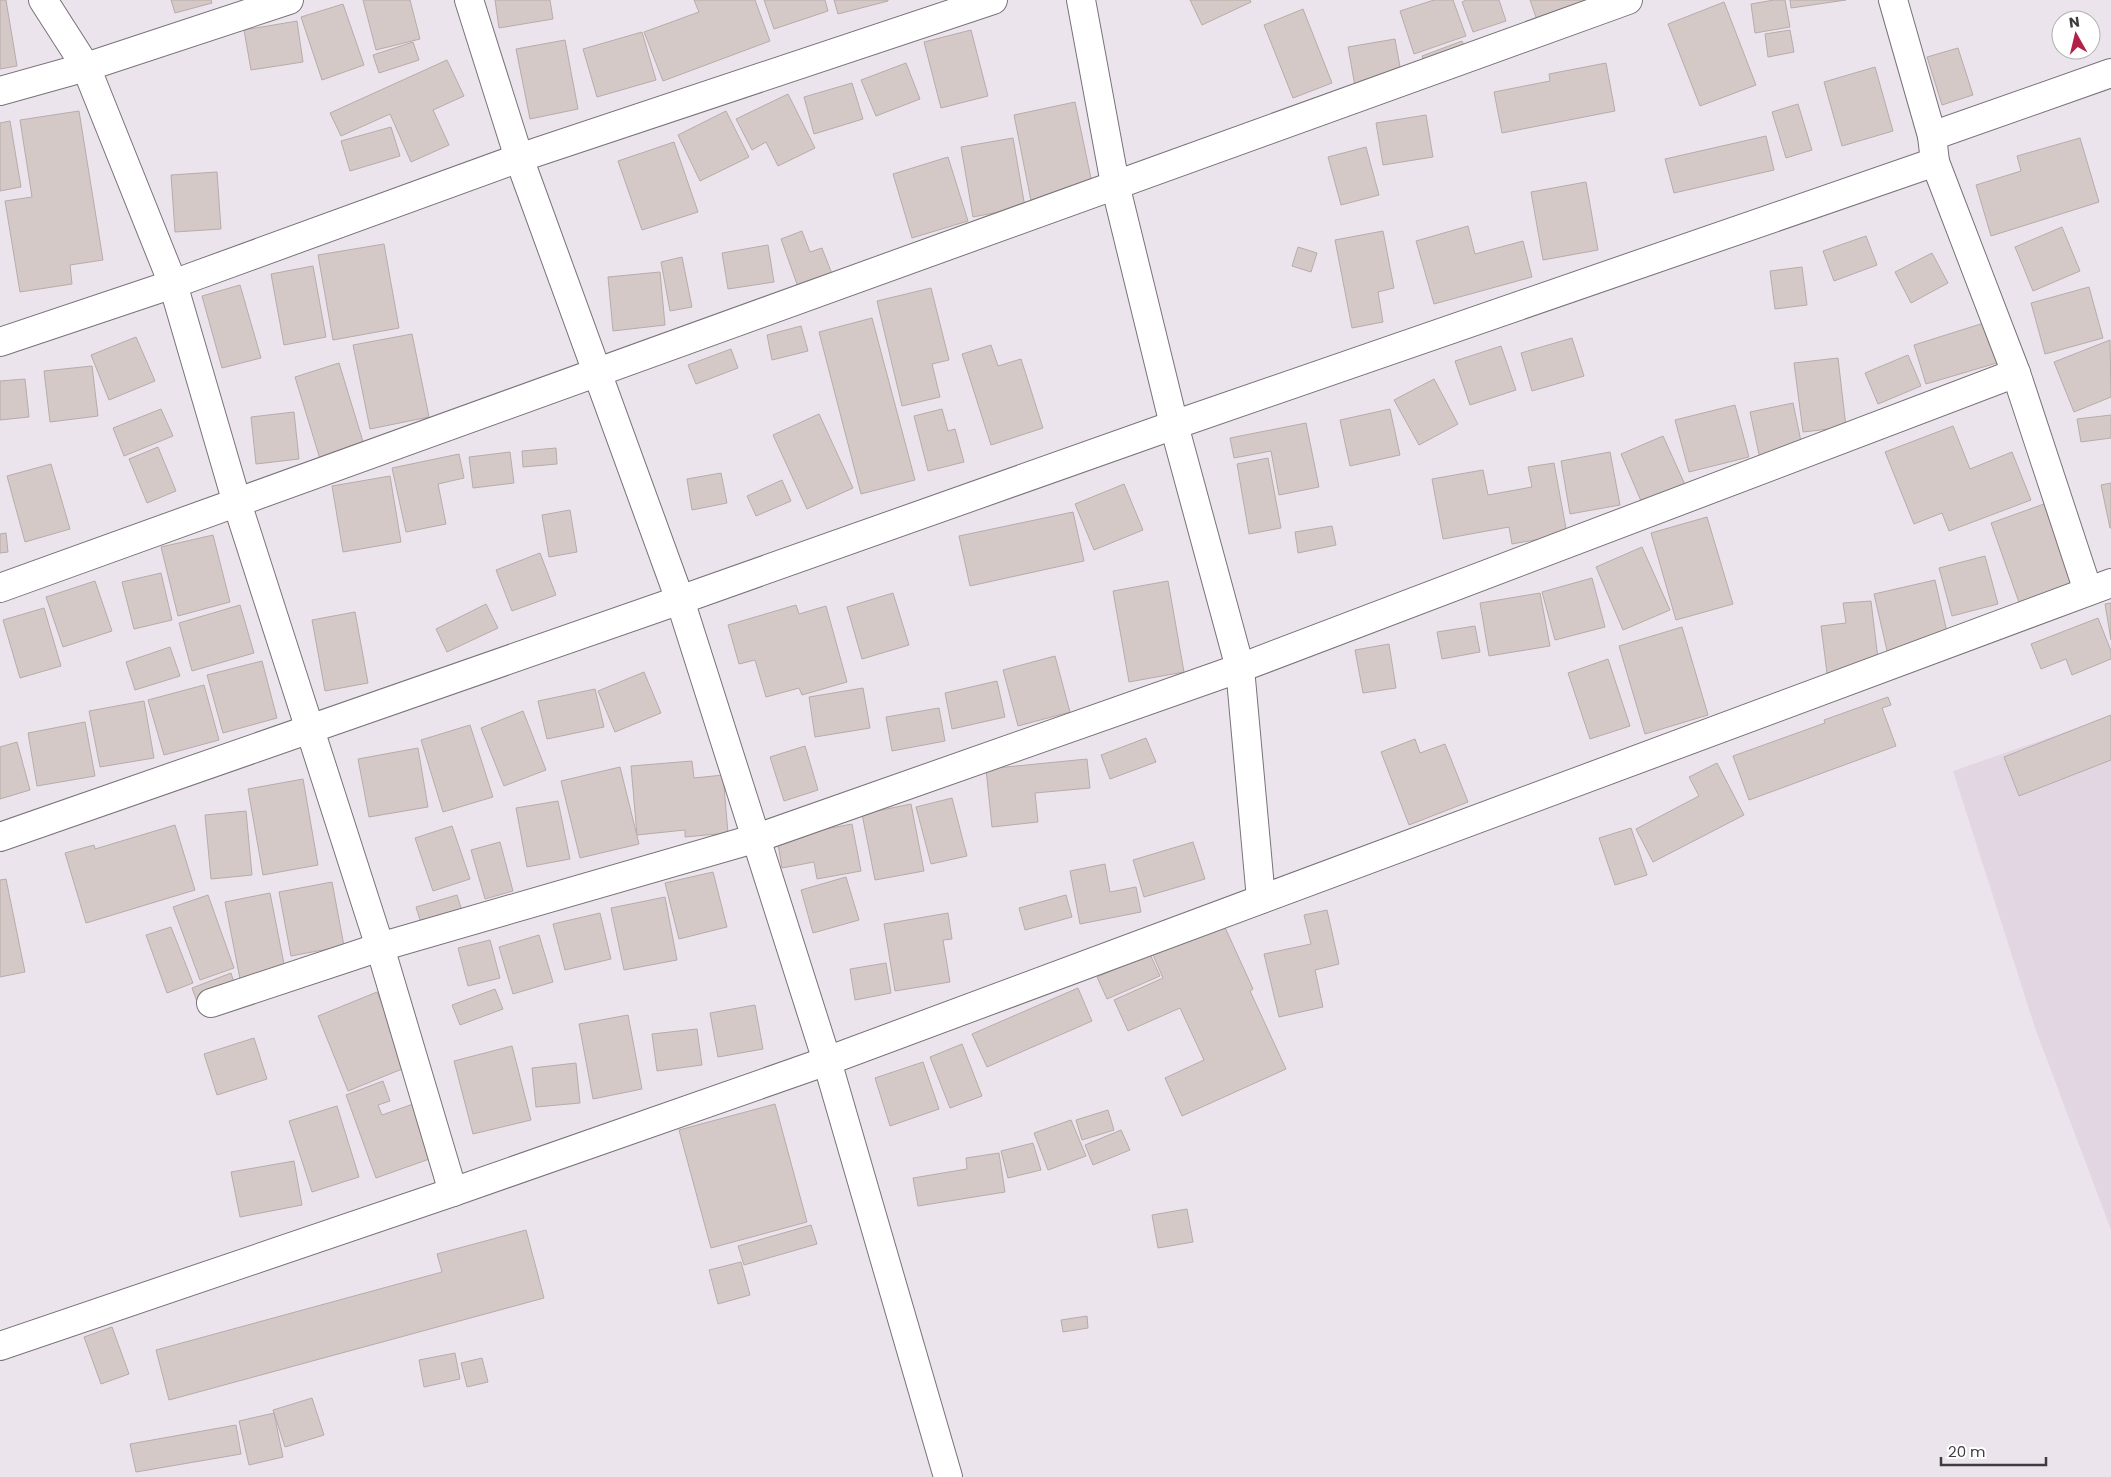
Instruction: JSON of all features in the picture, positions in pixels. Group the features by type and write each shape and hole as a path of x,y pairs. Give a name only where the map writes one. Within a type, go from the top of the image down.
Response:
{"street":[{"path":"44,0 86,68 173,284 237,503 380,947 453,1192"},
{"path":"0,91 86,68 289,0"},
{"path":"469,0 519,158 680,600 827,1061 948,1477"},
{"path":"0,342 173,284 519,158 993,0"},
{"path":"1081,0 1115,184 1174,425 1240,668 1261,899"},
{"path":"0,588 1628,0"},
{"path":"0,1346 453,1192 827,1061 2099,587 2016,373 1933,150 1893,0"},
{"path":"0,837 680,600 1174,425 1933,150 2111,73"},
{"path":"211,1003 380,947 757,838 1240,668 2016,373"}],"shaded area":[{"path":"2111,716 2111,1230 2035,1028 1953,771"}],"building":[{"path":"0,0 6,0 17,66 0,69"},
{"path":"171,0 211,0 212,3 175,13"},
{"path":"363,0 410,0 420,39 376,50"},
{"path":"495,0 550,0 553,19 499,28"},
{"path":"694,0 755,0 770,41 663,81 644,32 699,12"},
{"path":"764,0 825,0 828,11 774,29"},
{"path":"834,0 888,0 888,1 838,14"},
{"path":"1190,0 1250,0 1251,2 1202,25"},
{"path":"1434,0 1453,0 1466,36 1414,54 1400,11"},
{"path":"1466,0 1499,0 1506,21 1473,32 1462,2"},
{"path":"1530,0 1588,0 1538,23"},
{"path":"1785,0 1790,27 1755,33 1751,4"},
{"path":"1790,0 1846,0 1791,8"},
{"path":"1724,2 1756,85 1700,106 1668,24"},
{"path":"343,4 364,65 322,80 301,17"},
{"path":"1303,9 1332,83 1293,98 1264,25"},
{"path":"297,21 303,62 251,70 244,30"},
{"path":"971,30 988,96 941,108 924,42"},
{"path":"1790,30 1794,52 1768,57 1765,34"},
{"path":"642,32 656,80 597,97 583,49"},
{"path":"1395,39 1402,78 1355,86 1348,47"},
{"path":"565,40 578,109 530,119 516,49"},
{"path":"1462,41 1468,55 1427,70 1422,56"},
{"path":"413,42 419,60 379,73 373,55"},
{"path":"1958,48 1973,95 1942,105 1927,57"},
{"path":"447,60 464,96 433,110 449,145 411,162 390,114 341,136 330,113"},
{"path":"906,63 920,99 876,116 861,80"},
{"path":"1606,63 1615,111 1502,133 1494,92 1550,81 1549,74"},
{"path":"1875,67 1893,131 1842,146 1824,82"},
{"path":"852,83 863,119 814,134 804,97"},
{"path":"788,94 815,148 778,166 766,142 752,150 736,119"},
{"path":"1075,102 1093,188 1031,201 1014,115"},
{"path":"1798,104 1812,150 1786,158 1772,112"},
{"path":"79,111 103,260 70,265 72,284 20,292 5,201 32,197 20,120"},
{"path":"726,111 749,157 700,181 678,135"},
{"path":"1426,115 1433,157 1383,165 1376,123"},
{"path":"10,121 21,187 0,191 0,123"},
{"path":"391,127 400,156 350,171 341,141"},
{"path":"1766,136 1774,170 1674,193 1665,159"},
{"path":"1013,138 1025,207 973,217 961,147"},
{"path":"2080,138 2099,202 1991,236 1976,185 2021,171 2017,156"},
{"path":"674,142 698,212 642,230 618,161"},
{"path":"1366,147 1379,195 1341,205 1328,157"},
{"path":"948,157 968,221 912,238 893,174"},
{"path":"217,172 221,229 175,232 171,175"},
{"path":"1586,182 1598,250 1543,260 1531,192"},
{"path":"1468,226 1475,254 1523,241 1532,277 1434,304 1416,241"},
{"path":"2062,227 2080,271 2033,291 2015,247"},
{"path":"802,231 810,252 822,248 832,274 798,287 781,239"},
{"path":"1383,231 1394,288 1378,292 1383,322 1352,328 1335,240"},
{"path":"1866,236 1877,265 1834,281 1823,251"},
{"path":"384,244 399,328 333,340 318,255"},
{"path":"768,245 774,282 728,289 722,253"},
{"path":"1298,247 1317,253 1311,272 1292,266"},
{"path":"1932,253 1948,283 1911,303 1895,272"},
{"path":"682,257 692,307 670,311 661,262"},
{"path":"313,266 326,337 284,345 271,274"},
{"path":"1802,267 1807,305 1775,309 1770,271"},
{"path":"660,272 665,325 613,331 608,277"},
{"path":"240,285 261,358 222,368 202,296"},
{"path":"2089,287 2103,338 2045,354 2031,303"},
{"path":"931,288 949,360 932,364 940,397 902,406 877,301"},
{"path":"872,318 915,480 861,494 819,332"},
{"path":"1987,322 2000,362 1926,384 1914,345"},
{"path":"801,326 808,351 772,360 767,335"},
{"path":"412,334 429,417 370,429 353,345"},
{"path":"136,337 155,381 109,400 91,355"},
{"path":"1572,338 1584,376 1532,391 1521,353"},
{"path":"2110,340 2111,397 2074,412 2054,362"},
{"path":"991,345 998,366 1021,359 1043,428 991,445 962,354"},
{"path":"1501,346 1516,390 1470,405 1455,361"},
{"path":"731,349 738,368 696,384 688,365"},
{"path":"1908,355 1921,386 1878,404 1865,373"},
{"path":"1838,358 1846,427 1803,432 1794,363"},
{"path":"339,363 364,445 320,459 295,377"},
{"path":"92,366 98,416 50,422 44,371"},
{"path":"25,379 29,417 0,420 0,381"},
{"path":"1434,379 1458,424 1419,445 1394,400"},
{"path":"1793,403 1803,451 1760,459 1750,412"},
{"path":"1735,405 1749,457 1689,472 1675,420"},
{"path":"161,409 173,436 124,456 113,428"},
{"path":"942,409 948,431 955,429 964,462 928,471 914,416"},
{"path":"1390,409 1400,455 1350,466 1340,420"},
{"path":"294,412 299,459 256,464 251,417"},
{"path":"819,414 853,488 807,509 773,435"},
{"path":"2111,415 2111,438 2081,442 2077,419"},
{"path":"1306,423 1319,487 1279,495 1271,451 1234,458 1230,438"},
{"path":"1953,426 1970,469 2012,452 2031,500 1949,531 1942,513 1914,524 1885,452"},
{"path":"1663,436 1687,489 1644,508 1621,454"},
{"path":"158,447 176,491 147,503 129,459"},
{"path":"556,448 557,464 523,467 522,451"},
{"path":"510,452 514,483 473,488 469,457"},
{"path":"1610,452 1620,505 1570,514 1561,461"},
{"path":"459,454 464,478 438,484 446,524 406,532 392,468"},
{"path":"1268,458 1281,528 1249,534 1237,464"},
{"path":"1554,463 1567,534 1512,544 1509,527 1443,539 1432,479 1483,470 1488,495 1532,487 1528,467"},
{"path":"51,464 70,529 25,542 7,476"},
{"path":"721,473 727,503 692,510 687,479"},
{"path":"390,476 401,542 343,552 332,486"},
{"path":"782,480 791,501 756,516 747,496"},
{"path":"2111,483 2111,528 2110,528 2101,485"},
{"path":"1124,484 1143,530 1094,550 1075,504"},
{"path":"2044,504 2074,589 2021,608 1991,523"},
{"path":"570,510 577,552 549,557 542,515"},
{"path":"1073,512 1084,561 970,586 959,536"},
{"path":"1707,517 1733,604 1676,620 1651,533"},
{"path":"1332,526 1336,545 1298,553 1295,532"},
{"path":"6,533 8,552 0,553 0,534"},
{"path":"213,535 230,602 178,616 161,547"},
{"path":"1642,547 1670,610 1623,630 1596,567"},
{"path":"540,553 556,595 512,611 496,570"},
{"path":"1985,556 1998,604 1952,616 1939,568"},
{"path":"161,573 172,620 134,629 122,582"},
{"path":"1592,578 1605,627 1555,640 1542,592"},
{"path":"1935,580 1949,641 1888,655 1874,594"},
{"path":"95,581 112,631 63,647 46,597"},
{"path":"1168,581 1184,672 1129,682 1113,591"},
{"path":"893,593 909,645 862,659 847,607"},
{"path":"1540,593 1550,646 1489,656 1480,603"},
{"path":"1871,601 1879,667 1827,673 1821,626 1846,623 1843,603"},
{"path":"2111,603 2111,640 2105,604"},
{"path":"486,604 498,628 447,652 436,629"},
{"path":"240,605 254,653 192,671 179,623"},
{"path":"796,605 799,614 826,606 847,682 802,695 799,688 766,697 755,660 739,664 728,625"},
{"path":"44,608 61,666 20,678 3,620"},
{"path":"355,612 368,683 325,691 312,620"},
{"path":"2098,618 2111,651 2111,659 2072,675 2066,659 2041,669 2031,644"},
{"path":"1475,626 1480,652 1442,659 1437,632"},
{"path":"1682,627 1708,715 1645,734 1619,646"},
{"path":"1389,644 1396,688 1363,693 1355,650"},
{"path":"170,647 180,676 135,690 126,662"},
{"path":"1055,656 1070,712 1018,726 1003,670"},
{"path":"1608,659 1630,726 1590,739 1568,673"},
{"path":"262,661 277,718 223,733 207,675"},
{"path":"644,672 661,713 615,732 598,691"},
{"path":"997,681 1005,717 952,729 945,693"},
{"path":"204,685 219,740 164,755 148,700"},
{"path":"863,688 870,728 815,737 809,697"},
{"path":"595,689 604,727 547,739 538,701"},
{"path":"1888,697 1891,705 1882,708 1896,746 1749,800 1733,756 1825,723 1824,720"},
{"path":"144,701 154,758 100,767 89,711"},
{"path":"939,708 945,741 892,751 886,717"},
{"path":"523,711 546,770 504,786 481,728"},
{"path":"2111,715 2111,760 2019,796 2004,757"},
{"path":"85,722 95,776 37,786 28,733"},
{"path":"470,725 493,797 443,812 421,740"},
{"path":"1146,738 1156,762 1110,779 1101,755"},
{"path":"1415,739 1420,753 1445,744 1468,802 1409,825 1381,752"},
{"path":"17,742 30,790 0,799 0,747"},
{"path":"805,746 818,790 784,801 770,757"},
{"path":"418,748 428,807 369,817 358,759"},
{"path":"1087,759 1090,788 1035,793 1038,822 992,827 986,769"},
{"path":"692,761 694,778 723,775 728,833 685,837 685,830 637,835 631,766"},
{"path":"1717,763 1744,815 1653,862 1636,829 1699,796 1689,777"},
{"path":"620,767 639,844 580,858 561,781"},
{"path":"303,779 318,865 263,875 248,789"},
{"path":"952,798 967,856 931,864 916,807"},
{"path":"558,801 570,859 527,867 516,808"},
{"path":"911,804 924,871 875,880 862,814"},
{"path":"246,811 252,875 211,879 205,815"},
{"path":"852,824 861,871 817,879 814,862 782,868 777,838"},
{"path":"175,825 195,890 86,923 65,853 94,845 95,849"},
{"path":"452,826 470,879 433,891 415,838"},
{"path":"1631,828 1647,875 1615,885 1599,838"},
{"path":"500,842 513,891 485,899 471,850"},
{"path":"1193,842 1205,879 1144,897 1133,860"},
{"path":"1105,864 1110,892 1136,887 1141,912 1080,924 1070,871"},
{"path":"713,872 727,927 679,939 665,883"},
{"path":"846,877 859,920 813,933 801,890"},
{"path":"6,879 25,972 0,977 0,880"},
{"path":"332,882 344,946 291,956 279,892"},
{"path":"270,893 285,969 240,979 225,902"},
{"path":"208,895 234,968 200,980 173,907"},
{"path":"457,895 462,911 421,923 416,907"},
{"path":"1066,895 1072,917 1025,930 1019,908"},
{"path":"665,897 677,960 624,970 611,908"},
{"path":"1327,910 1339,964 1315,970 1323,1007 1279,1017 1264,954 1311,944 1304,915"},
{"path":"600,913 611,959 565,970 553,924"},
{"path":"948,913 952,939 943,940 950,982 895,991 884,924"},
{"path":"1223,923 1253,989 1250,991 1286,1069 1182,1116 1165,1078 1204,1060 1180,1008 1128,1031 1114,1000 1163,978 1153,955"},
{"path":"171,927 193,983 167,993 146,935"},
{"path":"539,935 553,982 513,994 499,947"},
{"path":"490,940 500,978 468,986 458,948"},
{"path":"1150,954 1160,976 1107,999 1097,977"},
{"path":"886,963 891,993 855,1000 850,969"},
{"path":"231,973 237,992 199,1007 192,988"},
{"path":"1078,988 1092,1021 987,1067 972,1034"},
{"path":"495,989 503,1009 460,1025 452,1005"},
{"path":"377,992 407,1067 348,1091 318,1016"},
{"path":"755,1005 763,1049 718,1057 710,1013"},
{"path":"628,1015 642,1089 593,1099 579,1024"},
{"path":"697,1029 702,1065 657,1071 652,1034"},
{"path":"254,1038 267,1079 217,1095 204,1054"},
{"path":"962,1044 982,1096 950,1108 930,1057"},
{"path":"512,1046 531,1120 473,1134 454,1061"},
{"path":"923,1062 939,1109 890,1126 875,1078"},
{"path":"576,1063 580,1103 536,1107 532,1068"},
{"path":"383,1081 390,1101 378,1105 382,1115 416,1103 435,1157 376,1178 346,1095"},
{"path":"775,1104 807,1222 711,1248 679,1130"},
{"path":"337,1106 359,1177 312,1192 289,1121"},
{"path":"1108,1110 1114,1130 1082,1140 1076,1120"},
{"path":"1071,1120 1086,1156 1048,1170 1034,1133"},
{"path":"1121,1130 1130,1150 1093,1165 1085,1145"},
{"path":"1033,1143 1041,1170 1008,1178 1001,1151"},
{"path":"999,1153 1005,1192 918,1206 913,1178 967,1169 966,1158"},
{"path":"294,1161 302,1205 240,1217 231,1172"},
{"path":"1187,1209 1193,1242 1158,1248 1152,1215"},
{"path":"811,1225 817,1244 744,1265 738,1246"},
{"path":"526,1230 544,1298 169,1400 156,1350 442,1272 437,1254"},
{"path":"741,1262 750,1295 718,1304 709,1270"},
{"path":"1087,1316 1088,1328 1063,1332 1061,1320"},
{"path":"112,1327 129,1374 101,1384 84,1337"},
{"path":"455,1353 460,1379 424,1387 419,1360"},
{"path":"482,1358 488,1382 467,1387 461,1363"},
{"path":"312,1398 324,1435 285,1447 273,1410"},
{"path":"274,1413 283,1457 249,1465 239,1421"},
{"path":"236,1425 241,1454 136,1472 130,1444"}]}
